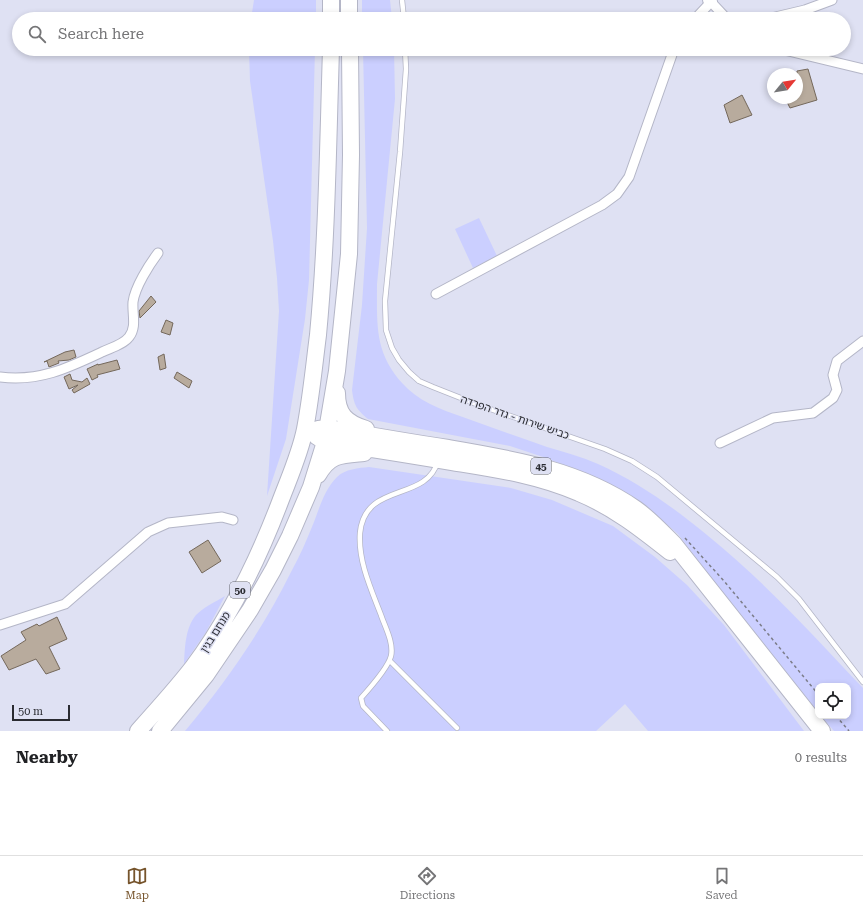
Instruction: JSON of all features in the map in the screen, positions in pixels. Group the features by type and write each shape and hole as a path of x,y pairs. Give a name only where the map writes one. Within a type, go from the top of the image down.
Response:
{"highway":[{"path":"331,0 331,12"},
{"path":"349,0 349,12"},
{"name":"מנחם בגין","path":"138,731 171,694 193,666 217,631 233,603 255,562 269,530 294,466 305,430 315,360 323,282 331,56"},
{"path":"350,56 349,254 337,371 337,403 344,417 349,422 389,445"},
{"name":"מנחם בגין","path":"160,731 206,675 250,610 274,570 311,487 327,435 337,371"},
{"name":"45","path":"305,430 389,445 521,461 564,473 604,491 636,510 654,524 674,544 822,731"},
{"path":"311,487 324,465 332,458 389,445"},
{"name":"45","path":"389,445 438,460 496,469 538,479 560,485 598,502 629,520 683,562 711,591"}],"street":[{"path":"797,12 832,0"},
{"path":"701,12 710,1 720,12"},
{"path":"436,294 602,205 617,194 629,177 672,56"},
{"path":"809,56 863,69"},
{"path":"0,377 33,377 72,367 112,348 128,338 133,329 133,302 137,287 158,253"},
{"path":"720,443 773,418 813,413 833,398 837,390 833,375 837,362 863,340"},
{"path":"0,625 65,604 148,532 168,523 222,517 234,520"}],"lane":[{"path":"402,0 403,12"},
{"name":"כביש שירות - גדר הפרדה","path":"405,56 406,69 400,152 385,301 386,330 392,348 399,360 419,381 476,404 605,449 632,461 656,477 759,561 799,599 863,682"},
{"path":"387,731 363,706 362,698 390,661 392,647 368,582 361,555 360,534 363,520 373,505 387,496 426,481 435,470 438,460"},
{"path":"390,661 457,728"}],"path":[{"path":"839,719 849,731"}],"shaded area":[{"path":"254,0 316,0 316,12 252,12"},
{"path":"362,0 390,0 391,12 362,12"},
{"path":"249,56 315,56 309,280 305,319 286,439 267,496 279,311 273,241 250,81"},
{"path":"363,56 394,56 395,99 377,284 377,314 383,353 397,377 415,395 430,404 499,430 598,464 641,487 681,515 728,553 768,590 807,628 863,688 863,731 834,731 824,719 851,719 851,683 815,683 815,708 730,603 678,534 649,509 595,477 510,446 368,419 358,409 352,390 362,305 367,228"},
{"path":"479,218 497,256 473,268 455,229"},
{"path":"369,467 511,488 552,500 613,526 655,557 687,585 724,625 804,731 648,731 625,704 596,731 185,731 215,694 243,654 268,614 300,554 329,487 340,474 344,472 352,469"},
{"path":"225,596 206,632 184,664 186,638 192,620 202,610"}],"building":[{"path":"808,69 817,100 790,108 788,104 803,104 803,70"},
{"path":"742,95 752,115 730,123 724,105"},
{"path":"151,296 156,302 140,318 139,311"},
{"path":"166,320 173,323 170,335 161,332"},
{"path":"74,350 76,357 69,360 58,361 59,363 49,367 47,361 44,362 65,352"},
{"path":"164,354 166,368 160,370 158,357"},
{"path":"117,360 120,369 97,375 98,377 92,380 87,369 98,364"},
{"path":"177,372 192,381 189,388 174,378"},
{"path":"70,374 72,380 82,382 87,378 90,384 74,393 72,390 78,385 69,389 64,377"},
{"path":"208,540 221,561 202,573 189,552"},
{"path":"57,617 67,639 49,647 60,669 46,674 36,659 9,670 1,656 26,640 21,632 37,624 39,626"}]}
